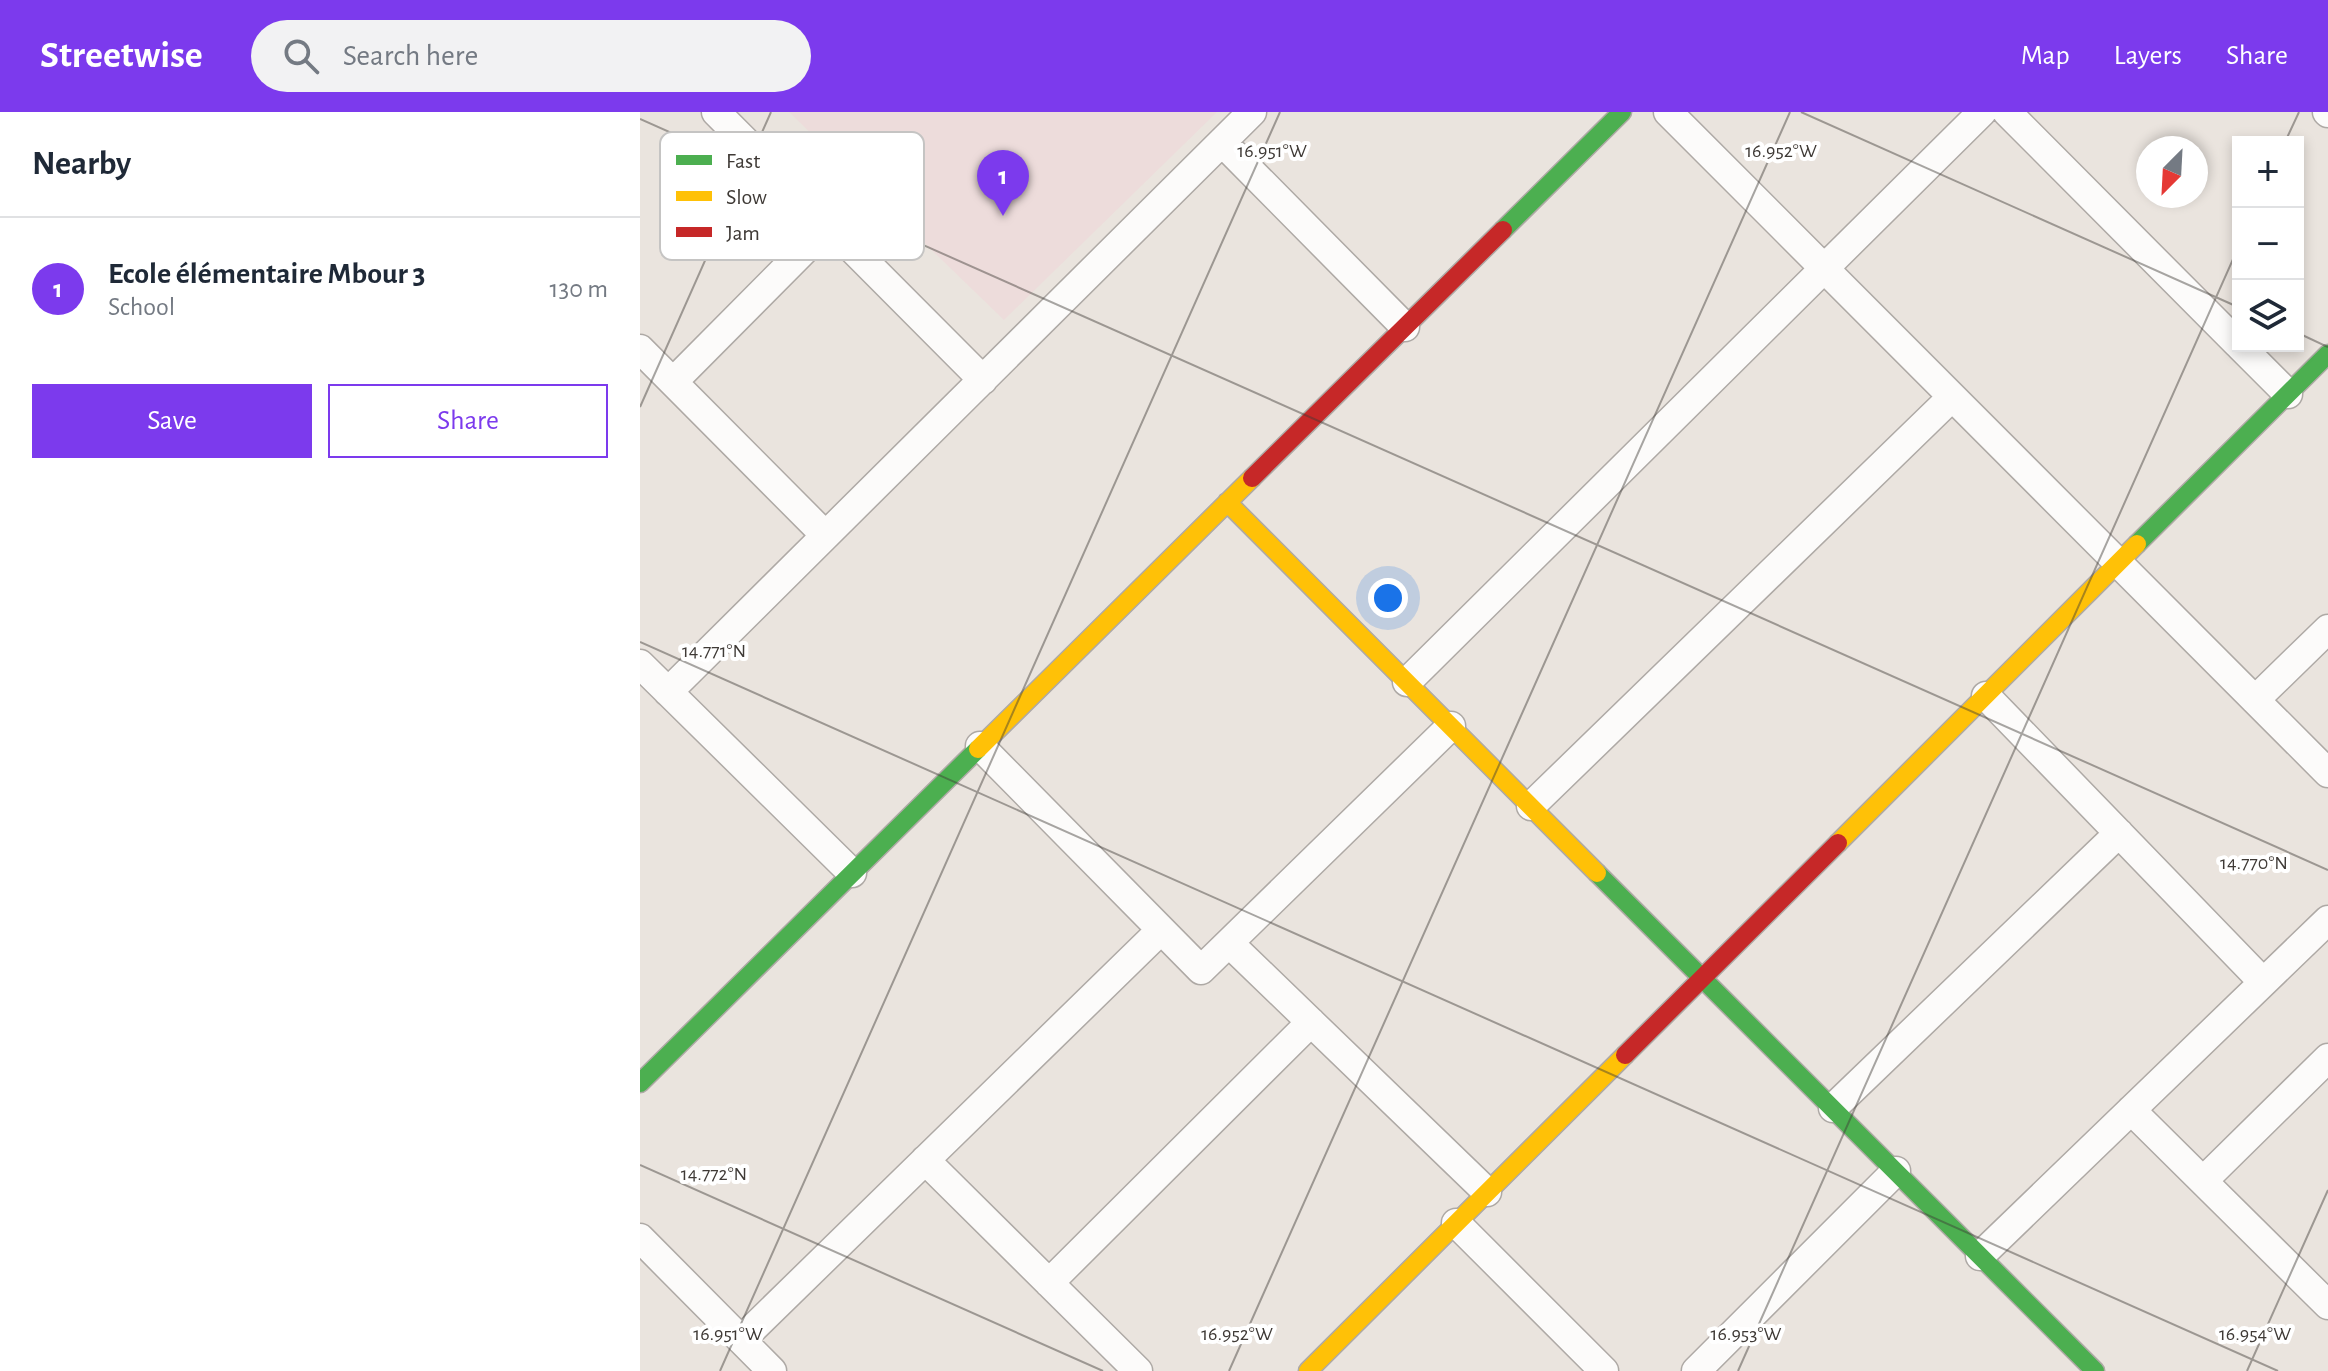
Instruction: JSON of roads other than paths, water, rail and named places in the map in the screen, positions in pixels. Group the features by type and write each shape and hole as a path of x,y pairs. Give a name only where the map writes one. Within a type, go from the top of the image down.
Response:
{"street":[{"path":"716,112 736,132"},
{"path":"668,692 1252,112"},
{"path":"645,1068 852,873 1622,112"},
{"path":"1668,112 2328,773"},
{"path":"1407,682 1982,112"},
{"path":"2007,112 2232,338"},
{"path":"1222,142 1405,327"},
{"path":"673,382 794,260"},
{"path":"864,260 983,380"},
{"path":"640,349 825,535"},
{"path":"2246,352 2288,394"},
{"path":"1308,1371 2327,357"},
{"path":"1531,806 1952,397"},
{"path":"1227,502 2095,1371"},
{"path":"2255,700 2328,629"},
{"path":"640,664 852,873"},
{"path":"1986,696 2263,982"},
{"path":"980,746 1201,970 1451,726"},
{"path":"1833,1108 2119,833"},
{"path":"1980,1256 2328,920"},
{"path":"741,1340 1161,930"},
{"path":"1229,943 1487,1192"},
{"path":"1049,1283 1311,1022"},
{"path":"2203,1181 2328,1058"},
{"path":"2131,1110 2328,1305"},
{"path":"925,1160 1138,1371"},
{"path":"1705,1368 1896,1171"},
{"path":"1456,1223 1604,1371"},
{"path":"640,1238 772,1371"}],"place":[{"name":"Ecole élémentaire Mbour 3","path":"1003,216"}]}
